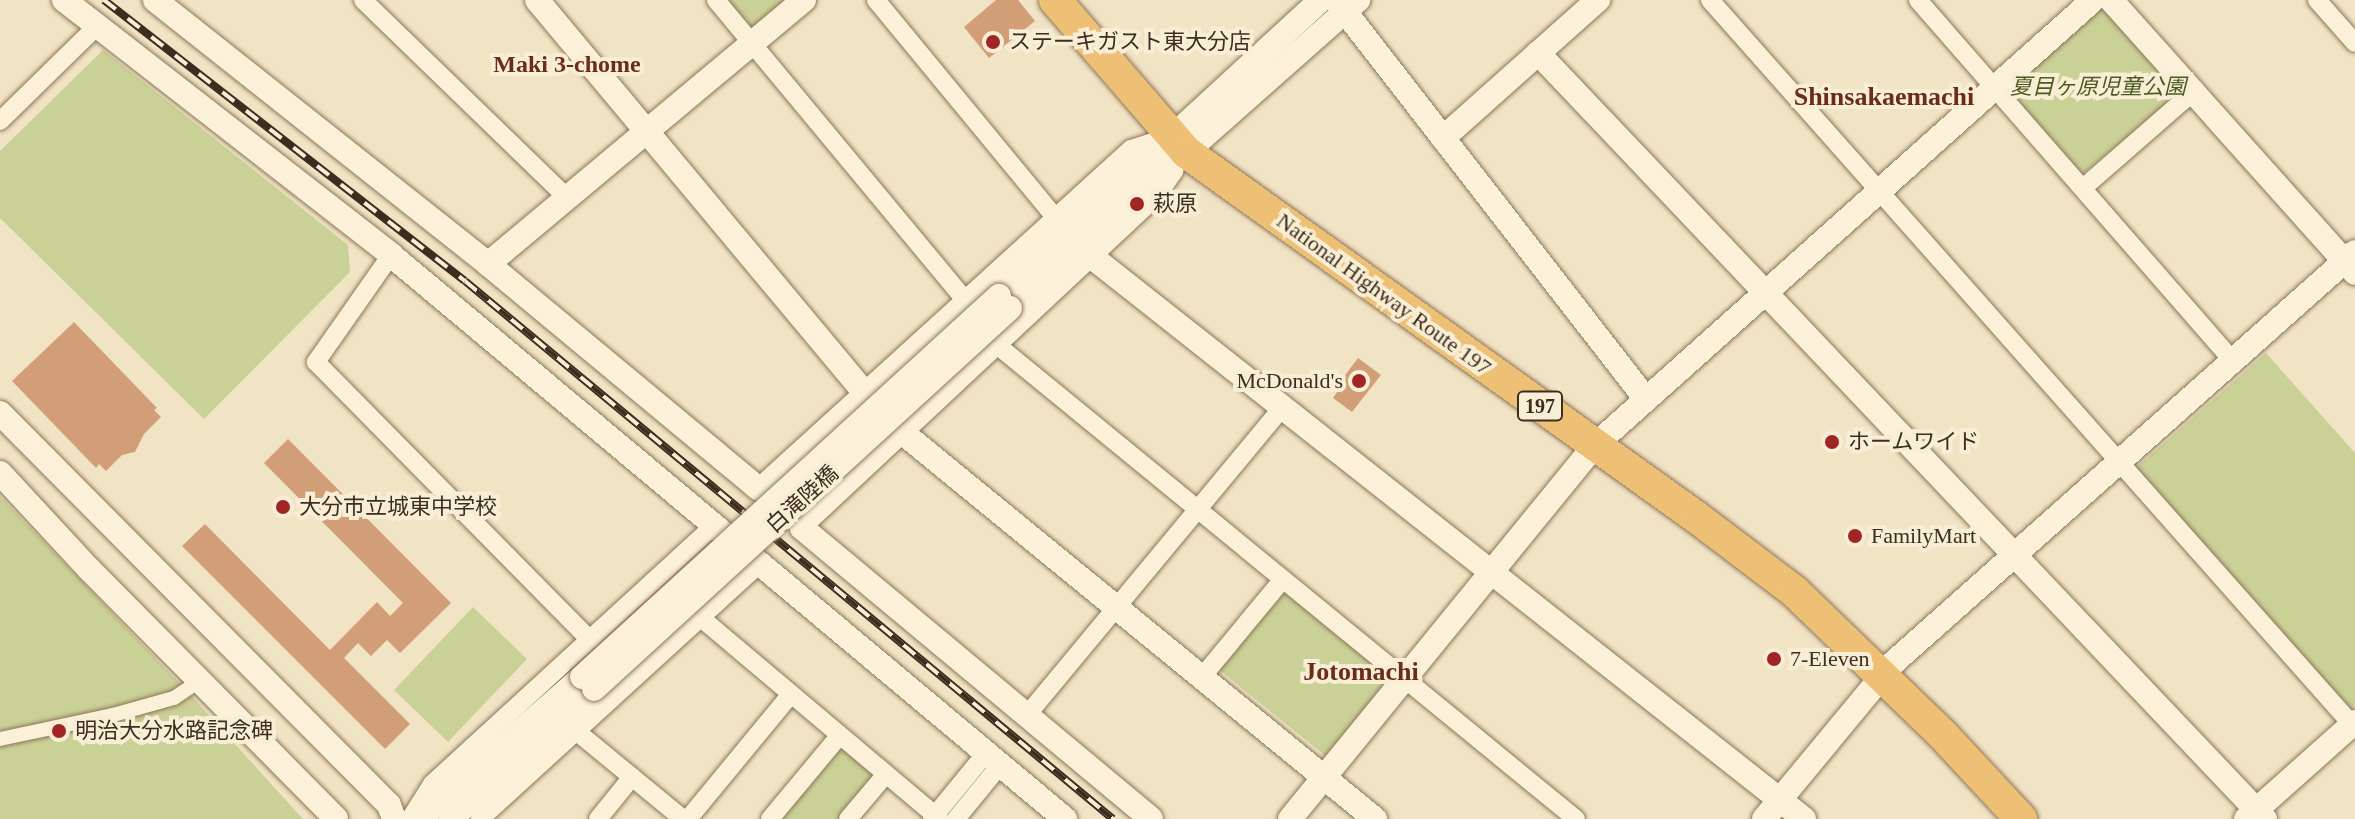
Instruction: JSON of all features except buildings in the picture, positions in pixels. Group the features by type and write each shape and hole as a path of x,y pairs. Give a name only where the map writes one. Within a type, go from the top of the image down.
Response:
{"highway":[{"name":"National Highway Route 197","path":"1055,0 1186,137 1350,251 1602,439 1800,576 1888,669 2021,819"},
{"name":"National Highway Route 197","path":"1080,0 1186,137"},
{"name":"National Highway Route 197","path":"1888,669 2041,819"}],"street":[{"path":"64,0 391,255 1065,819"},
{"path":"363,0 567,198"},
{"path":"537,0 864,392 903,433 1375,819"},
{"path":"716,0 965,300"},
{"path":"488,264 804,0"},
{"path":"876,0 1056,218"},
{"path":"802,528 1156,197 1186,137 1321,0"},
{"path":"1443,138 1598,0"},
{"path":"1538,53 2014,555 2256,816 2354,725 1710,0"},
{"path":"1918,0 2233,361"},
{"path":"1290,819 1602,439 2093,0"},
{"path":"1764,819 1888,669 2233,361 2352,263 2111,0"},
{"path":"2317,0 2355,43"},
{"path":"168,3 758,488 773,489 798,512 802,528 1151,819"},
{"path":"758,488 1131,149 1186,137 1346,4 1443,138 1645,398"},
{"path":"0,121 98,25"},
{"path":"2083,188 2193,92"},
{"name":"白滝陸橋","path":"588,683 1186,137"},
{"path":"391,255 316,362 590,640"},
{"path":"1092,257 1804,819"},
{"path":"997,345 1576,819"},
{"path":"1027,715 1283,407"},
{"path":"0,413 389,805 394,819"},
{"path":"0,473 89,569 336,819"},
{"path":"410,819 432,784 714,526"},
{"path":"480,819 759,564"},
{"path":"1202,677 1283,579"},
{"path":"701,618 935,818 993,759"},
{"path":"420,819 588,683"},
{"path":"451,819 588,683"},
{"path":"0,739 113,715 174,698 189,688"},
{"path":"576,731 686,819 791,694"},
{"path":"770,819 840,735"},
{"path":"956,819 993,759"},
{"path":"848,819 886,774"},
{"path":"598,819 632,777"}],"green space":[{"path":"727,0 787,0 754,27 747,24"},
{"name":"夏目ヶ原児童公園","path":"2099,9 2108,10 2177,88 2177,96 2085,172 2078,172 2011,96 2011,87"},
{"path":"103,50 348,245 350,272 204,419 0,218 0,151"},
{"path":"2266,353 2355,453 2355,705 2350,709 2136,468"},
{"path":"0,496 186,690 303,819 0,819"},
{"path":"1282,587 1393,677 1328,758 1216,667"},
{"path":"473,607 527,659 448,742 394,690"},
{"path":"837,745 845,745 876,770 876,778 842,819 777,819"}],"railway":[{"path":"104,0 465,281 1113,819"}],"place":[{"name":"ステーキガスト東大分店","path":"993,42"},
{"name":"萩原","path":"1137,204"},
{"name":"McDonald's","path":"1359,381"},
{"name":"ホームワイド","path":"1832,442"},
{"name":"大分市立城東中学校","path":"283,507"},
{"name":"FamilyMart","path":"1855,536"},
{"name":"7-Eleven","path":"1774,659"},
{"name":"明治大分水路記念碑","path":"59,731"}],"district":[{"name":"Maki 3-chome","path":"567,65"},
{"name":"Shinsakaemachi","path":"1884,97"},
{"name":"Jotomachi","path":"1361,672"}]}
